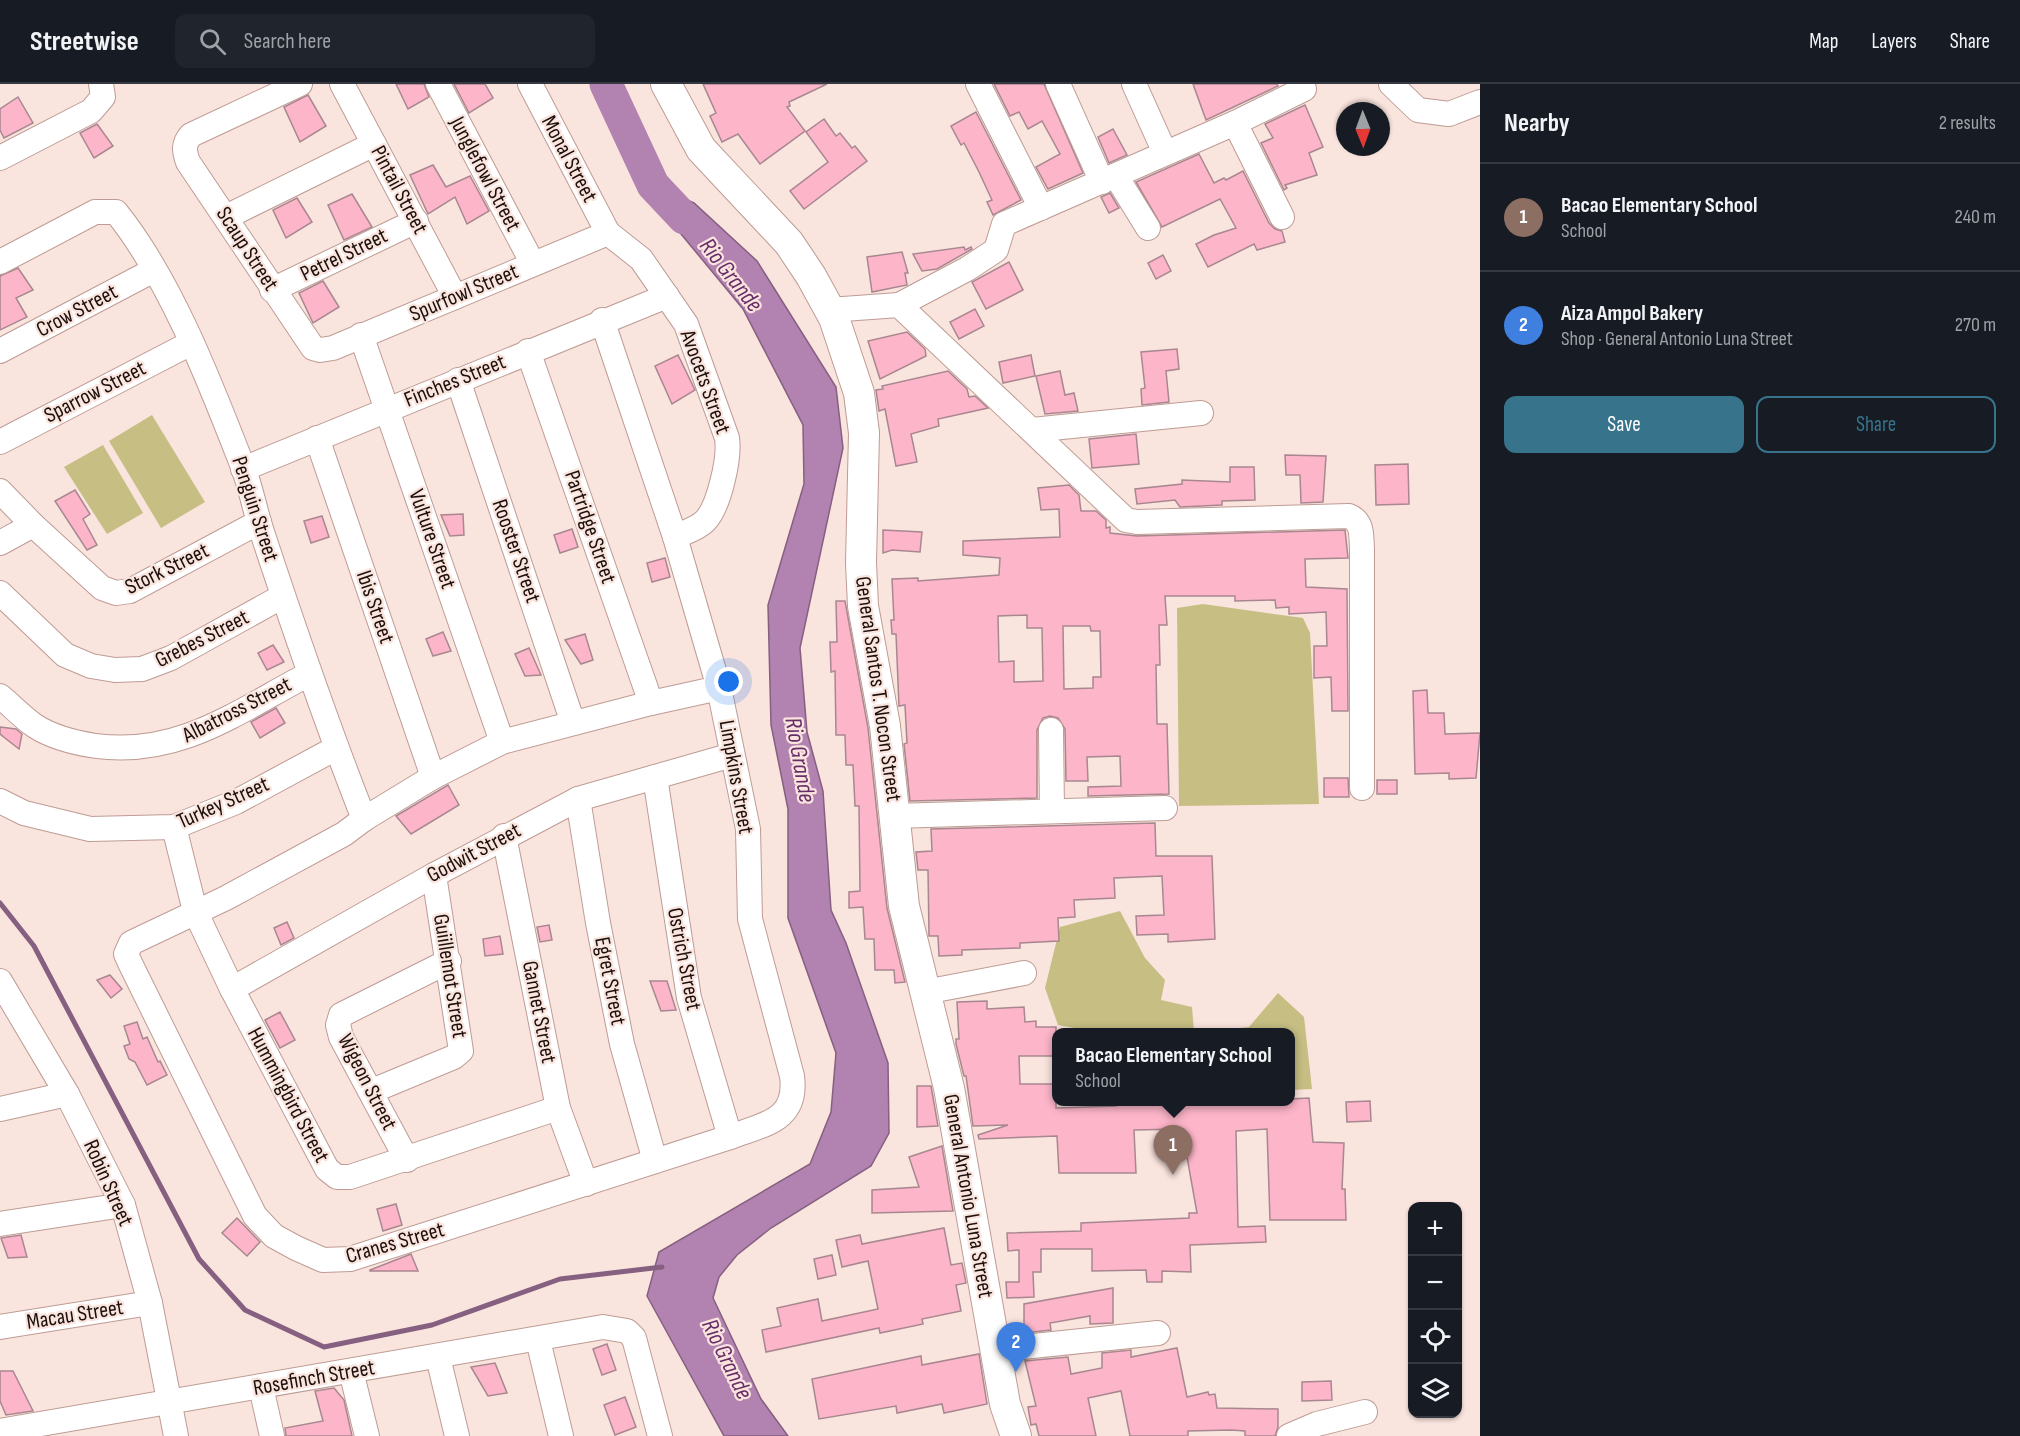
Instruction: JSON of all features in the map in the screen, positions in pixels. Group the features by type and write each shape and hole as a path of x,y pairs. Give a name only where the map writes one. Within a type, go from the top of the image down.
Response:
{"main road":[{"name":"General Santos T. Nocon Street","path":"666,84 701,149 789,243 829,310 859,393 864,433 861,564 864,606 885,726 903,906 925,992"},
{"name":"General Antonio Luna Street","path":"925,992 949,1088 1005,1404 1016,1436"}],"street":[{"name":"Scaup Street","path":"300,84 202,129 185,142 188,162 307,341 320,350"},
{"name":"Pintail Street","path":"342,84 454,297"},
{"name":"Junglefowl Street","path":"438,84 533,264"},
{"name":"Monal Street","path":"530,84 608,233"},
{"path":"978,84 1041,208"},
{"path":"1058,84 1109,179 1148,228"},
{"path":"1134,84 1165,153"},
{"path":"1391,84 1418,111 1449,114 1480,102"},
{"path":"829,310 899,305 967,269 996,250 1004,224 1235,123 1304,89"},
{"path":"0,158 91,111 102,90"},
{"path":"1235,123 1282,218"},
{"path":"226,217 374,144"},
{"name":"Penguin Street","path":"0,262 95,212 116,212 154,270 191,343 243,469 309,674 364,819"},
{"name":"Petrel Street","path":"272,290 416,221"},
{"name":"Spurfowl Street","path":"320,350 333,348 608,233"},
{"name":"Avocets Street","path":"608,233 641,259 686,324 728,448 712,511 705,521 675,537"},
{"name":"Crow Street","path":"0,351 154,270"},
{"name":"Finches Street","path":"243,469 602,320 667,296"},
{"path":"899,305 1126,520 1137,522 1349,516 1356,519 1361,527 1362,549 1362,788"},
{"name":"Limpkins Street","path":"602,320 675,537 719,688 748,829 750,919 792,1076 792,1102"},
{"name":"Vulture Street","path":"361,335 502,742"},
{"name":"Sparrow Street","path":"0,442 191,343"},
{"name":"Partridge Street","path":"528,351 651,703"},
{"name":"Rooster Street","path":"458,380 573,723"},
{"path":"1032,430 1201,413"},
{"name":"Ibis Street","path":"317,438 433,777"},
{"name":"Stork Street","path":"0,491 33,525 102,588 116,593 130,591 259,522"},
{"path":"0,543 33,525"},
{"name":"Grebes Street","path":"0,593 65,656 91,666 115,670 142,669 171,658 283,596"},
{"name":"Albatross Street","path":"0,696 36,726 75,743 114,748 145,748 188,738 309,674"},
{"path":"195,911 226,898 345,834 364,819 433,777 502,742 651,703 719,688"},
{"path":"1051,730 1053,811"},
{"name":"Turkey Street","path":"0,801 24,813 90,829 174,827 236,801 336,748"},
{"name":"Godwit Street","path":"232,989 504,836 578,799 732,755"},
{"name":"Ostrich Street","path":"655,777 689,998 730,1137"},
{"name":"Egret Street","path":"578,799 598,923 622,1044 655,1161"},
{"path":"894,816 1165,808"},
{"name":"Hummingbird Street","path":"174,827 195,911 232,989 327,1169 337,1177 350,1177 407,1160 558,1108"},
{"name":"Gannet Street","path":"504,836 558,1108 586,1184"},
{"name":"Guiillemot Street","path":"372,1091 454,1057 461,1051 434,875"},
{"name":"Cranes Street","path":"195,911 131,943 126,954 255,1216 274,1236 322,1260 350,1259 730,1137 786,1113 792,1102"},
{"name":"Wigeon Street","path":"407,1160 341,1037 338,1025 341,1015 449,961"},
{"path":"925,992 1024,973"},
{"name":"Robin Street","path":"0,981 8,1010 67,1094 123,1205 150,1303 176,1436"},
{"path":"0,1109 67,1094"},
{"path":"0,1224 123,1205"},
{"name":"Macau Street","path":"0,1327 150,1303"},
{"name":"Rosefinch Street","path":"0,1431 78,1427 168,1402 603,1327 627,1331 638,1347 660,1436"},
{"path":"995,1350 1158,1333"},
{"path":"538,1340 561,1436"},
{"path":"438,1357 457,1436"},
{"path":"351,1371 367,1436"},
{"path":"261,1387 272,1436"},
{"path":"1289,1436 1317,1424 1365,1412"}],"shaded area":[{"path":"152,415 205,502 161,528 109,441"},
{"path":"103,445 143,513 107,534 64,467"},
{"path":"1203,604 1303,618 1310,633 1319,804 1179,806 1177,608"},
{"path":"1120,911 1145,958 1165,980 1161,1000 1192,1007 1194,1028 1074,1028 1058,1025 1045,988 1060,927"},
{"path":"1278,993 1304,1017 1312,1089 1295,1090 1295,1028 1240,1028 1249,1027"}],"water":[{"path":"653,185 694,203 757,261 836,387 843,448 800,648 807,732 823,791 831,910 846,943 888,1063 889,1133 871,1166 771,1228 737,1255 719,1277 713,1298 761,1399 788,1436 724,1436 647,1296 659,1252 810,1164 831,1112 836,1053 788,918 788,809 771,725 768,605 804,484 803,425 743,309 667,217"}],"building":[{"path":"396,84 424,84 429,97 408,109"},
{"path":"454,84 485,84 493,98 469,113"},
{"path":"703,84 827,84 789,102 790,106 787,107 805,131 760,164 738,134 722,142 710,116 716,113"},
{"path":"994,84 1044,84 1083,173 1048,189 1036,167 1060,154 1042,121 1028,129 1019,112 1010,116"},
{"path":"1193,84 1277,84 1278,86 1206,120"},
{"path":"308,95 326,126 300,142 284,107"},
{"path":"18,97 33,123 4,138 0,130 0,109"},
{"path":"1305,105 1323,147 1309,153 1317,175 1285,185 1287,188 1284,190 1261,143 1273,138 1265,124"},
{"path":"976,112 1021,200 993,215 987,202 992,200 979,172 964,143 961,145 951,126"},
{"path":"824,119 836,136 840,133 867,161 804,209 790,191 828,162 806,132"},
{"path":"97,124 113,146 94,158 80,133"},
{"path":"1113,129 1127,155 1109,163 1098,137"},
{"path":"1199,154 1214,183 1224,178 1226,180 1243,171 1269,223 1275,229 1282,231 1285,242 1257,250 1254,244 1208,267 1196,244 1236,228 1220,199 1162,227 1136,182"},
{"path":"433,165 446,187 470,176 489,211 467,224 455,197 428,214 410,175"},
{"path":"1110,193 1119,208 1109,213 1101,197"},
{"path":"352,194 372,227 344,240 328,205"},
{"path":"297,198 312,222 286,238 273,210"},
{"path":"964,247 965,250 971,247 972,249 937,269 922,271 913,254"},
{"path":"902,252 908,273 905,273 907,285 872,292 867,257"},
{"path":"1163,255 1171,271 1156,279 1148,263"},
{"path":"1009,262 1023,290 986,309 972,282"},
{"path":"18,268 33,290 16,298 27,317 0,330 0,276"},
{"path":"323,281 339,307 313,323 299,293"},
{"path":"975,309 984,326 959,339 950,322"},
{"path":"907,332 925,349 926,356 880,379 868,341"},
{"path":"1177,349 1179,369 1166,371 1169,402 1142,405 1141,389 1145,388 1141,352"},
{"path":"678,355 695,390 672,404 655,366"},
{"path":"1031,355 1035,376 1003,383 999,362"},
{"path":"948,371 967,389 969,397 975,396 988,408 938,419 939,426 911,434 917,462 896,466 885,409 879,411 876,390 883,389 882,386"},
{"path":"1060,371 1065,395 1074,393 1078,411 1045,414 1036,376"},
{"path":"1136,434 1139,464 1092,468 1089,439"},
{"path":"1285,455 1326,456 1323,502 1301,503 1300,475 1286,475"},
{"path":"1408,464 1409,504 1376,505 1375,465"},
{"path":"1230,467 1254,467 1255,500 1222,501 1222,505 1180,507 1175,500 1137,504 1135,489 1182,484 1182,480 1230,482"},
{"path":"1069,485 1079,495 1081,511 1096,511 1106,520 1106,528 1110,527 1110,533 1137,536 1345,530 1348,558 1305,559 1306,587 1347,589 1348,711 1332,711 1331,677 1314,678 1314,646 1327,646 1326,612 1289,614 1289,607 1276,608 1275,600 1235,601 1235,596 1165,596 1167,625 1159,625 1160,665 1156,665 1157,724 1167,724 1169,794 1088,796 1088,787 1121,786 1120,756 1087,757 1088,781 1066,781 1065,729 1058,718 1050,716 1043,718 1037,730 1037,798 910,801 904,744 907,743 905,705 899,706 896,634 892,634 891,620 894,620 892,579 918,578 918,581 999,575 1000,558 963,555 963,541 1060,537 1059,509 1041,510 1038,488","holes":["1027,615 1027,628 1042,628 1043,681 1014,682 1014,661 999,662 998,616","1063,626 1090,626 1091,631 1100,631 1101,677 1093,677 1093,688 1064,689"]},
{"path":"75,490 90,514 83,519 97,545 87,550 55,501"},
{"path":"463,514 464,535 450,536 441,515"},
{"path":"322,516 329,537 311,543 304,521"},
{"path":"572,529 578,547 560,553 554,535"},
{"path":"883,530 922,532 920,552 892,550 883,553"},
{"path":"665,558 670,577 652,582 647,563"},
{"path":"836,601 845,601 868,728 887,908 905,982 895,983 894,970 875,970 874,939 865,939 863,907 849,908 849,892 860,891 859,806 855,806 853,765 846,765 845,735 836,735 835,671 831,672 830,642 837,642"},
{"path":"443,632 451,651 433,656 426,639"},
{"path":"585,634 593,660 581,664 565,640"},
{"path":"273,645 284,662 267,670 258,653"},
{"path":"529,648 541,675 525,676 515,654"},
{"path":"1427,690 1428,713 1444,713 1445,734 1480,733 1476,778 1449,779 1449,773 1415,774 1413,691"},
{"path":"276,708 285,723 260,738 251,722"},
{"path":"0,727 16,729 22,734 19,749 0,734"},
{"path":"1324,778 1348,778 1349,797 1324,797"},
{"path":"1377,780 1397,780 1397,794 1377,794"},
{"path":"448,785 459,805 411,834 396,816"},
{"path":"1155,823 1156,856 1212,856 1215,939 1168,942 1168,934 1137,935 1136,916 1164,915 1162,876 1114,878 1115,898 1074,900 1075,917 1058,918 1059,941 1020,943 1020,948 962,950 962,955 939,956 938,936 929,936 928,870 918,870 916,852 932,851 931,829"},
{"path":"287,922 294,938 281,945 274,928"},
{"path":"549,925 552,940 540,942 537,927"},
{"path":"500,936 503,954 485,956 483,939"},
{"path":"110,975 122,989 111,998 97,980"},
{"path":"650,981 667,981 676,1010 661,1011"},
{"path":"987,1001 987,1009 1024,1007 1025,1022 1036,1021 1036,1027 1056,1027 1052,1028 1052,1056 1019,1056 1020,1084 1052,1084 1052,1106 1056,1108 1295,1106 1295,1099 1309,1098 1313,1142 1344,1143 1342,1189 1345,1189 1346,1220 1270,1220 1267,1129 1236,1131 1238,1227 1265,1226 1266,1242 1190,1245 1191,1272 1162,1271 1162,1282 1147,1282 1146,1270 1092,1271 1092,1249 1041,1249 1041,1272 1033,1272 1034,1297 1007,1298 1006,1282 1019,1282 1019,1250 1008,1251 1007,1233 1081,1231 1081,1223 1189,1218 1189,1213 1197,1213 1182,1129 1134,1130 1136,1173 1059,1173 1057,1136 979,1139 978,1135 1008,1125 973,1126 966,1076 964,1076 956,1044 956,1039 959,1039 957,1002"},
{"path":"280,1012 295,1040 280,1048 265,1020"},
{"path":"137,1022 143,1039 147,1037 158,1062 160,1061 167,1075 147,1085 135,1062 129,1059 124,1046 130,1044 124,1026"},
{"path":"917,1086 931,1086 938,1126 917,1127"},
{"path":"1370,1101 1371,1121 1347,1122 1346,1102"},
{"path":"942,1146 953,1211 872,1213 872,1190 919,1187 909,1157"},
{"path":"396,1204 402,1225 383,1231 377,1209"},
{"path":"237,1218 260,1242 247,1256 222,1233"},
{"path":"944,1228 951,1265 962,1263 966,1283 956,1285 961,1311 922,1319 923,1324 880,1333 879,1328 766,1352 762,1330 781,1326 777,1308 818,1299 822,1321 878,1309 868,1261 842,1267 836,1240 860,1235 862,1244"},
{"path":"21,1235 27,1257 8,1258 1,1238"},
{"path":"411,1254 418,1271 370,1271 370,1270"},
{"path":"832,1255 836,1275 818,1279 814,1259"},
{"path":"1113,1288 1113,1323 1090,1324 1090,1316 1050,1323 1051,1330 1024,1333 1024,1304"},
{"path":"607,1344 616,1370 602,1375 593,1349"},
{"path":"1177,1348 1187,1397 1208,1392 1209,1395 1215,1394 1217,1408 1278,1409 1278,1427 1275,1436 1245,1436 1245,1431 1231,1430 1188,1431 1188,1436 1130,1436 1121,1391 1088,1398 1096,1436 1039,1436 1036,1424 1031,1425 1028,1407 1036,1406 1025,1361 1068,1357 1071,1374 1102,1368 1102,1353 1131,1350 1131,1357"},
{"path":"979,1354 987,1404 944,1413 942,1404 897,1413 896,1406 819,1419 812,1379 921,1356 922,1365"},
{"path":"495,1363 507,1393 488,1396 471,1367"},
{"path":"0,1371 13,1371 33,1411 6,1415 0,1401"},
{"path":"1331,1381 1332,1400 1302,1401 1302,1382"},
{"path":"334,1388 344,1400 352,1436 286,1436 285,1428 323,1421 315,1391"},
{"path":"625,1397 636,1427 615,1435 604,1405"}],"waterway":[{"name":"Rio Grande","path":"606,84 653,185 684,218"},
{"path":"0,903 34,946 199,1259 245,1310 324,1347 432,1325 560,1279 662,1267"}],"place":[{"name":"Bacao Elementary School","path":"1173,1175"},
{"name":"Aiza Ampol Bakery","path":"1016,1372"}]}
